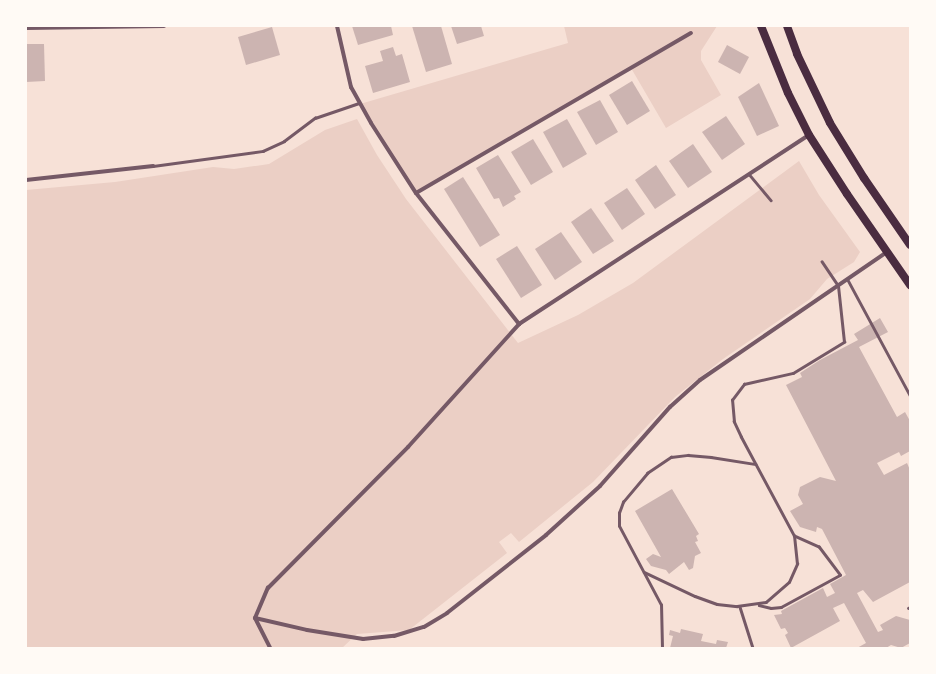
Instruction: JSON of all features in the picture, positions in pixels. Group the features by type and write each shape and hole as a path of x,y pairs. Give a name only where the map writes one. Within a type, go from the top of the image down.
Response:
{"main road":[{"path":"761,26 788,93 809,135 910,285"},
{"path":"787,26 797,54 830,123 864,178 910,245"}],"street":[{"path":"26,28 164,26"},
{"path":"337,26 343,58 359,103 416,193 519,324"},
{"path":"416,193 691,33"},
{"path":"254,618 268,588 408,447 519,324 809,135"},
{"path":"26,180 153,166"},
{"path":"254,618 307,630 363,638 394,636 424,627 448,613 546,535 600,486 670,407 700,380 887,252"},
{"path":"254,618 270,648"}],"lane":[{"path":"153,166 263,151 284,142 315,118 359,103"},
{"path":"749,174 771,200"},
{"path":"644,572 695,596 717,604 740,606 758,604 778,594 794,574 798,554 794,536 734,422 732,400 744,384 793,373 841,346 844,338 838,286 822,262"},
{"path":"848,280 910,395"},
{"path":"661,647 661,606 626,541 618,519 624,502 647,473 671,457 688,455 756,464"},
{"path":"758,604 772,608 780,607 840,575 819,547 794,536"},
{"path":"740,606 753,648"}],"shaded area":[{"path":"564,26 717,26 701,51 701,60 721,95 666,128 631,68 416,193 360,104 568,43"},
{"path":"357,119 377,155 406,199 518,343 578,315 633,283 799,161 819,195 860,252 854,262 827,279 810,299 723,359 675,397 593,482 519,542 511,533 499,542 507,553 409,630 357,634 342,648 26,648 26,190 115,182 213,167 234,169 269,164 325,130"}],"building":[{"path":"352,26 391,26 393,35 358,45"},
{"path":"412,26 441,26 452,64 426,72"},
{"path":"451,26 481,26 484,36 457,44"},
{"path":"272,27 280,55 246,65 238,37"},
{"path":"26,44 44,44 45,81 26,82"},
{"path":"727,45 749,57 740,74 718,62"},
{"path":"393,47 396,56 402,54 410,82 373,93 365,66 383,61 380,51"},
{"path":"632,81 650,111 627,125 609,95"},
{"path":"759,83 779,126 757,136 738,97"},
{"path":"600,100 618,132 596,145 577,112"},
{"path":"726,116 745,144 722,160 702,132"},
{"path":"567,119 587,154 563,168 543,132"},
{"path":"533,139 553,172 531,185 511,152"},
{"path":"693,144 712,172 688,188 669,161"},
{"path":"498,155 521,192 514,196 516,199 503,207 499,198 494,199 476,168"},
{"path":"656,165 676,195 655,209 635,180"},
{"path":"463,177 500,235 480,247 444,189"},
{"path":"627,188 645,214 622,230 604,203"},
{"path":"591,208 614,241 593,254 571,222"},
{"path":"561,232 582,262 555,280 535,249"},
{"path":"517,246 542,285 521,298 496,259"},
{"path":"880,318 888,332 859,347 897,417 905,412 910,421 910,451 901,456 899,452 877,463 884,475 907,463 910,470 910,582 873,602 863,590 857,593 878,632 883,630 880,625 896,616 910,620 910,643 901,648 891,645 886,648 857,648 866,643 844,603 833,608 840,621 791,648 785,635 788,633 785,628 781,629 774,615 782,614 781,611 823,588 827,597 835,593 830,584 846,575 822,529 817,527 816,532 800,527 790,511 803,504 798,495 800,487 820,477 836,481 786,385 802,377 800,373 820,360 858,340 854,334"},
{"path":"672,489 699,534 696,536 698,541 695,542 701,553 695,556 693,568 689,570 684,562 669,574 666,570 651,566 646,559 653,554 661,557 635,511"},
{"path":"681,629 703,634 701,641 716,644 717,640 728,642 726,648 670,648 673,636 669,635 670,630 680,633"}]}
